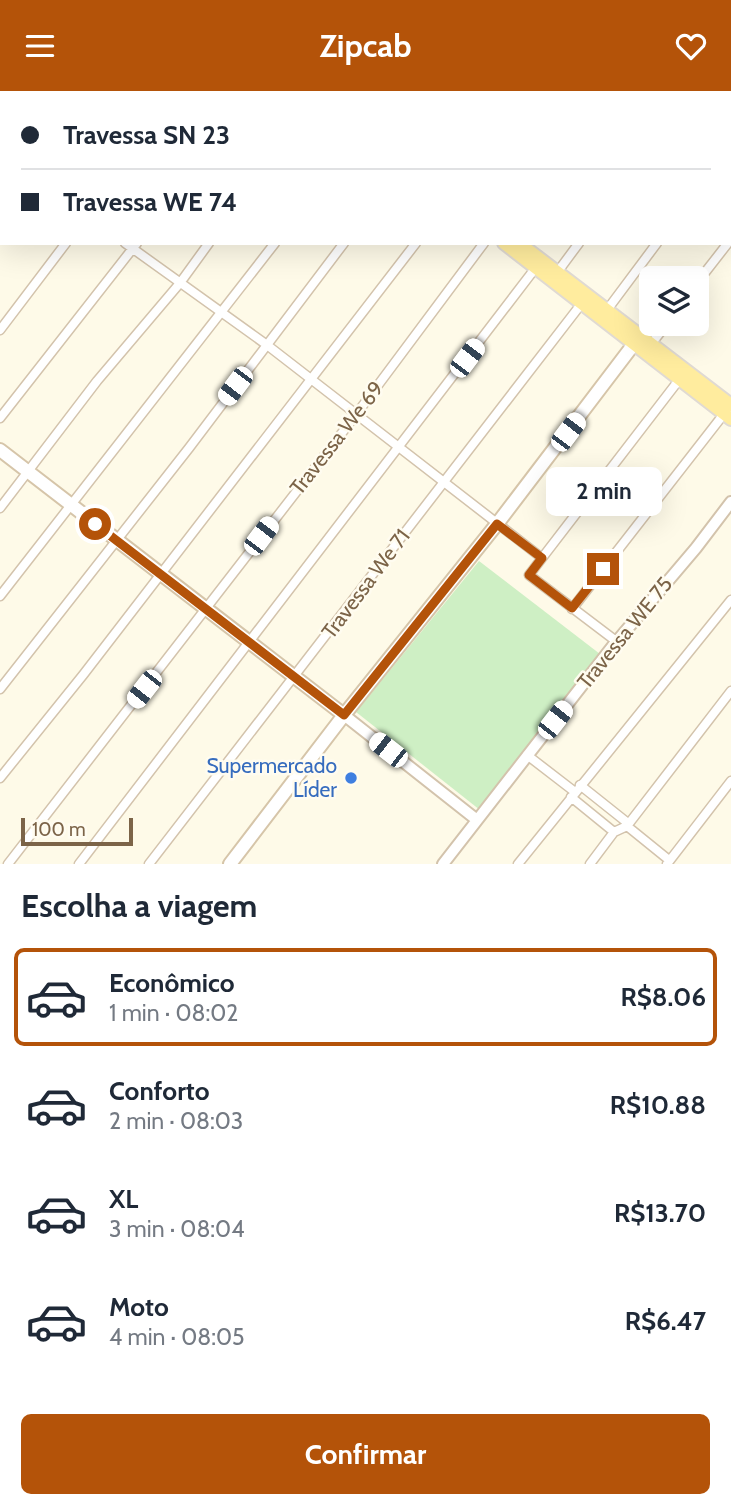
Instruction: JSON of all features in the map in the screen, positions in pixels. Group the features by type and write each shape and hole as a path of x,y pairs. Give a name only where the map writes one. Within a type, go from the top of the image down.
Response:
{"main road":[{"path":"511,245 607,310 637,339 651,344 683,375"},
{"path":"554,276 582,303 637,339 729,411"},
{"path":"230,864 344,715 497,524 637,339"},
{"path":"0,450 344,715"}],"street":[{"path":"0,330 64,245"},
{"path":"0,418 132,245 267,345 355,416 542,558"},
{"path":"0,507 97,381 180,283 208,245"},
{"path":"0,596 273,245"},
{"path":"0,689 342,245"},
{"path":"0,778 83,675 414,245"},
{"name":"Travessa We 69","path":"8,864 355,416 483,245"},
{"path":"554,276 577,245"},
{"path":"607,310 656,245"},
{"path":"709,268 727,245"},
{"path":"79,864 538,264"},
{"name":"Travessa We 71","path":"149,864 582,303"},
{"path":"651,344 657,336"},
{"path":"617,641 529,575 683,375"},
{"path":"572,608 729,411"},
{"name":"Travessa WE 75","path":"443,864 617,641 696,548 731,502"},
{"path":"517,864 731,600"},
{"path":"590,864 614,832 628,825 731,691"},
{"path":"344,715 477,820"},
{"path":"527,755 575,791 628,825 669,861 682,864"},
{"path":"669,861 731,781"},
{"path":"575,791 614,832"}],"green space":[{"path":"479,561 600,654 480,810 356,712"}],"place":[{"name":"Supermercado Líder","path":"351,778"}],"route":[{"path":"95,524 344,715 497,524 542,558 529,575 572,608 603,569"}]}
